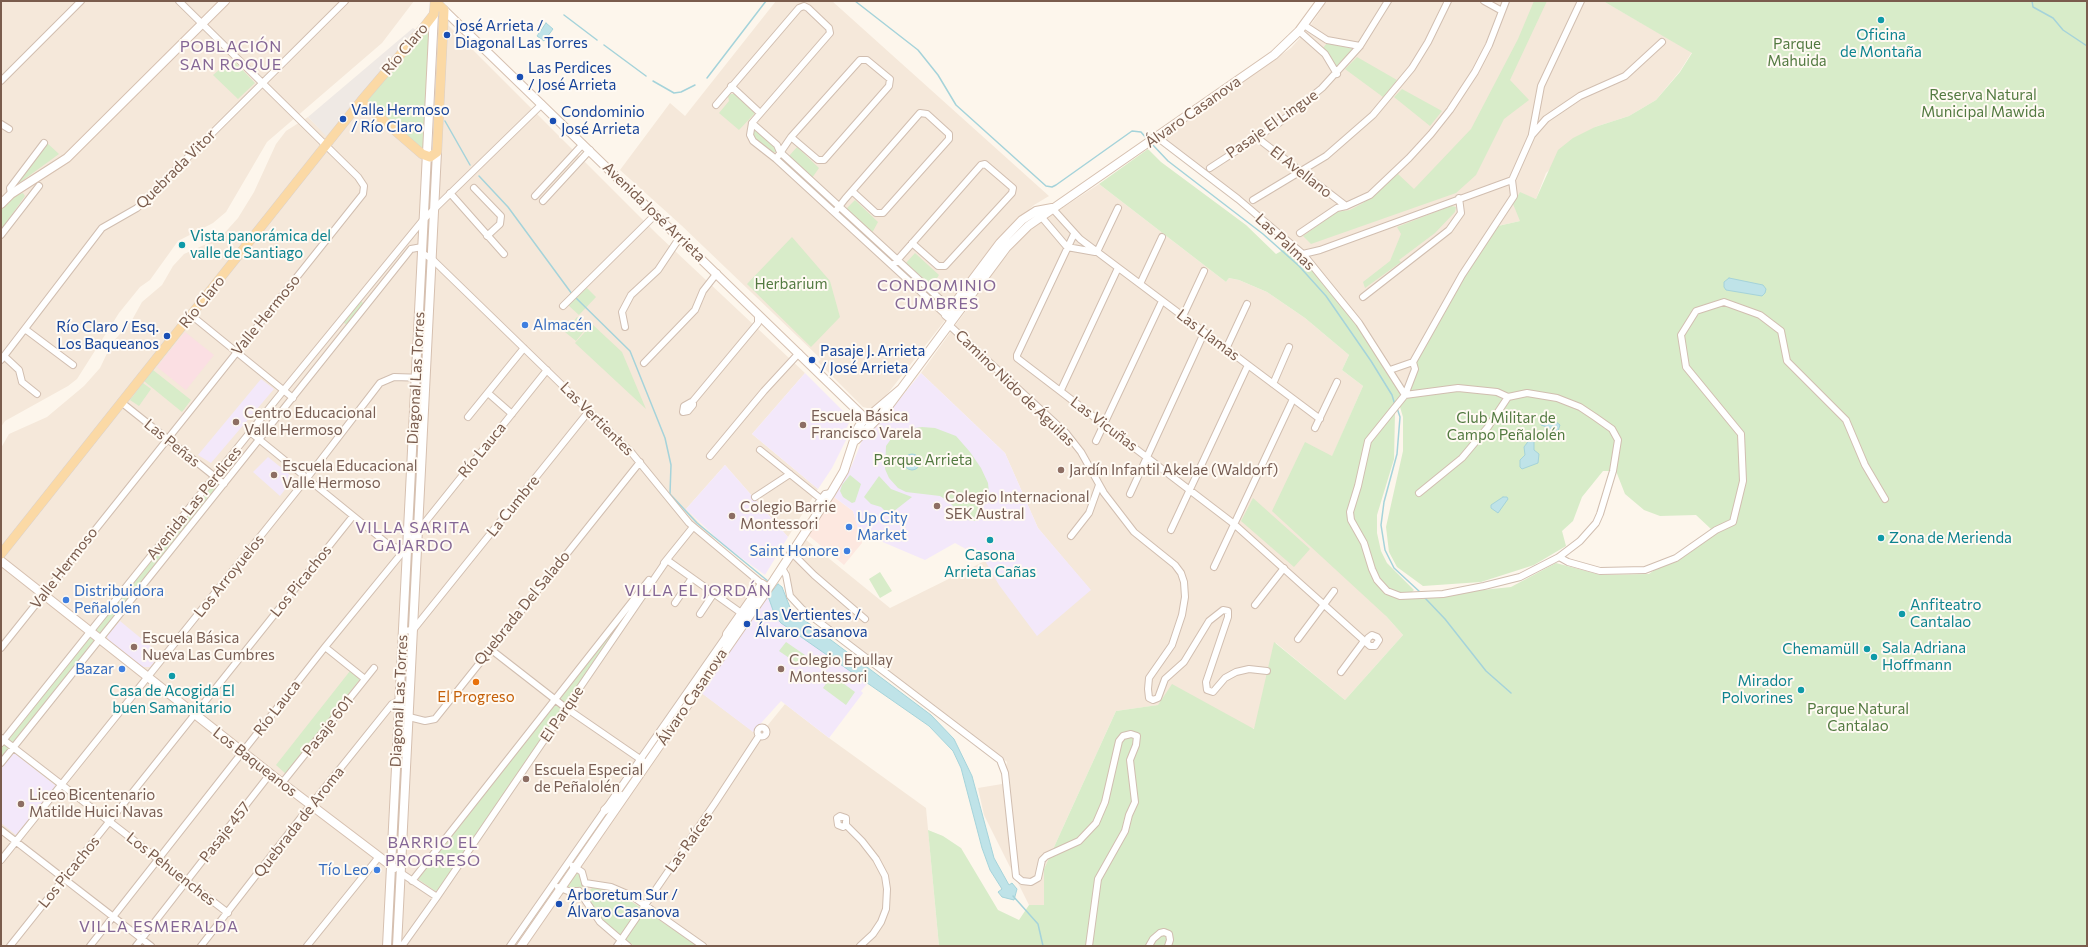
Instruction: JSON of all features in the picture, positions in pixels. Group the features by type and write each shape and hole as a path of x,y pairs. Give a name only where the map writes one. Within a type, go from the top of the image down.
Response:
{"main road":[{"path":"1,204 11,194 67,158 224,1"},
{"name":"Avenida José Arrieta","path":"435,1 770,324 868,421"},
{"name":"Diagonal Las Torres","path":"387,946 398,701 435,1"},
{"name":"Álvaro Casanova","path":"728,634 782,568 844,472 854,443 868,421 884,412 902,388 1000,243 1022,220 1052,208 1274,55 1301,28 1321,1"},
{"name":"Diagonal Las Torres","path":"397,946 444,10"},
{"name":"Río Claro","path":"1,554 361,101 434,14"},
{"path":"361,101 426,157 433,156 437,152"},
{"name":"Los Baqueanos","path":"1,561 311,806 378,858 401,873"},
{"name":"Álvaro Casanova","path":"521,946 572,865 632,786 643,762 726,648 744,615"},
{"path":"726,648 728,634"},
{"path":"605,810 632,786"}],"street":[{"path":"1,81 81,1"},
{"name":"Valle Hermoso","path":"1,648 363,194 364,186 362,182 179,1"},
{"name":"Quebrada Vitor","path":"2,358 102,228 137,208 345,1"},
{"name":"Pasaje El Lingue","path":"1210,168 1302,106 1337,74 1360,46 1388,1"},
{"path":"1253,200 1302,172 1338,147 1384,104 1420,55 1448,1"},
{"path":"1484,1 1502,12"},
{"path":"1300,233 1333,210 1370,195 1409,158 1441,122 1475,72 1489,45 1506,1"},
{"path":"1405,395 1458,388 1497,392 1508,397 1527,393 1557,398 1580,407 1612,429 1618,440 1614,471 1600,514 1585,536 1559,557 1520,577 1484,586 1433,594 1400,596 1387,591 1377,580 1364,543 1351,520 1350,512 1358,486 1368,442 1390,411 1405,395 1414,369 1413,362 1462,276 1514,196 1512,180 1532,135 1541,86 1581,1"},
{"path":"716,105 800,8 804,6 808,8 829,28 830,33 752,123 750,131 753,141 776,159 951,317"},
{"path":"1301,28 1326,40 1360,46"},
{"path":"1301,28 1325,54 1337,74"},
{"path":"1532,135 1546,119 1580,96 1625,76 1662,42"},
{"path":"776,159 791,137 860,60 867,60 890,80 889,86 824,160 818,160 791,137"},
{"path":"731,86 760,113"},
{"name":"Avenida Las Perdices","path":"2,740 283,391 423,220 542,104"},
{"path":"835,212 838,206 920,113 927,114 950,134 949,139 884,213 876,212 852,191"},
{"path":"752,123 777,145 780,152 898,259 951,317"},
{"path":"1,124 9,129"},
{"name":"El Avellano","path":"1256,137 1346,206"},
{"name":"Las Palmas","path":"1152,140 1238,199 1303,254 1359,323 1405,395"},
{"path":"11,194 10,188 44,143"},
{"path":"535,196 583,144"},
{"path":"543,202 590,150"},
{"path":"893,265 912,243 981,165 986,164 1013,188 1012,193 945,266 938,266 912,243"},
{"path":"1303,254 1320,250 1459,198 1512,180"},
{"path":"1,235 39,186"},
{"path":"22,188 32,195"},
{"path":"474,188 501,216 500,224 487,236"},
{"path":"450,193 504,254"},
{"path":"1363,297 1449,230 1461,213 1459,198"},
{"name":"Las Llamas","path":"1052,208 1074,234 1320,419"},
{"path":"1097,252 1118,208"},
{"path":"1038,213 1067,247"},
{"path":"563,306 656,214"},
{"name":"Las Vicuñas","path":"1074,234 1017,356 1018,360 1061,390 1190,488 1234,524 1366,641 1341,672"},
{"path":"625,327 622,312 631,295 658,270 680,237"},
{"path":"1140,284 1162,237"},
{"name":"Las Llamas","path":"1067,247 1097,252"},
{"name":"Avenida Las Perdices","path":"1,763 412,249 422,250"},
{"name":"Las Vertientes","path":"422,250 640,462 693,527 769,584"},
{"path":"1061,390 1118,268"},
{"path":"1183,316 1204,272"},
{"path":"644,363 695,310 703,291 717,273"},
{"path":"1096,441 1162,301"},
{"path":"1559,557 1568,562 1600,571 1645,570 1676,558 1716,530 1733,522 1744,482 1741,434 1686,366 1681,335 1696,310 1724,302 1760,315 1781,331 1787,362 1846,420 1865,465 1886,499"},
{"path":"1226,349 1247,304"},
{"path":"693,401 758,323 760,318 757,312"},
{"path":"191,315 293,398"},
{"name":"Camino Nido de Águilas","path":"951,317 1066,432 1084,456 1099,485 1134,532 1151,548 1178,569 1184,582 1185,596 1181,620 1172,645 1150,678 1148,689 1149,698 1153,700 1157,699 1165,679 1184,662 1209,621 1223,610 1228,612 1228,617 1206,682 1207,690 1213,692 1225,678 1236,672 1249,669 1267,671"},
{"path":"758,323 763,321 770,324"},
{"path":"25,329 72,365"},
{"path":"1130,494 1204,333"},
{"path":"1273,384 1289,347"},
{"path":"468,418 524,348"},
{"path":"710,456 764,391 799,353"},
{"path":"2,358 19,370 22,382 37,394"},
{"path":"1390,370 1413,362"},
{"path":"1171,530 1248,365"},
{"name":"Río Lauca","path":"90,946 325,647 406,548 547,370"},
{"name":"Los Arroyuelos","path":"1,860 307,478 380,384 394,377 426,378"},
{"path":"1315,428 1337,382"},
{"path":"488,393 512,414"},
{"path":"1419,493 1462,458 1488,427 1508,397"},
{"path":"1214,567 1293,399"},
{"name":"Las Peñas","path":"121,402 224,484"},
{"name":"La Cumbre","path":"413,630 589,411"},
{"path":"250,432 389,545 398,548 417,549"},
{"path":"760,450 821,499"},
{"name":"Quebrada Del Salado","path":"408,716 425,721 435,719 489,648 640,462"},
{"path":"755,497 790,474"},
{"path":"1071,536 1089,513 1099,485"},
{"path":"819,511 817,505 821,499 825,494 831,493"},
{"name":"Los Picachos","path":"10,946 353,516"},
{"name":"El Parque","path":"412,881 554,699 693,527"},
{"path":"791,552 814,575 865,619"},
{"path":"667,560 744,615"},
{"name":"El Parque","path":"402,946 667,560"},
{"path":"782,568 786,575 790,596 802,609 1000,760 1005,773 1016,876 1022,881 1031,882 1038,878 1042,860 1046,856 1079,841 1096,823 1104,802 1119,741 1123,736 1131,734 1137,736 1136,745 1130,760 1134,802 1125,831 1098,880 1089,946"},
{"path":"1255,605 1284,568"},
{"path":"675,603 692,578"},
{"path":"1298,639 1334,591"},
{"path":"700,614 714,593"},
{"path":"402,630 413,630"},
{"name":"Álvaro Casanova","path":"572,865 605,810 643,762 728,634"},
{"path":"325,647 365,679"},
{"path":"489,648 566,708 643,762"},
{"name":"Pasaje 601","path":"282,783 374,668"},
{"path":"398,701 408,716"},
{"name":"Quebrada de Aroma","path":"203,946 392,704 398,701"},
{"name":"Las Raíces","path":"617,946 760,736"},
{"name":"Los Pehuenches","path":"2,740 228,913"},
{"name":"Pasaje 457","path":"136,946 270,774"},
{"path":"846,825 876,858 885,876 887,889 886,909 881,922 873,934 860,946"},
{"path":"1,830 151,946"},
{"path":"307,946 378,858"},
{"path":"572,865 583,875 585,883 580,891"},
{"name":"Los Baqueanos","path":"401,873 437,897"},
{"path":"585,883 617,889 645,905 703,946"},
{"path":"557,887 568,891 580,891"},
{"name":"Álvaro Casanova","path":"510,946 557,887"},
{"path":"580,891 600,922 628,946"},
{"path":"1149,946 1153,939 1160,933 1164,932 1169,934 1170,940 1168,946"}],"shaded area":[{"path":"1,1 414,1 382,43 267,142 226,212 213,223 178,241 150,280 140,287 119,313 77,379 68,386 5,421 1,427"},
{"path":"776,1 832,1 1049,196 1034,205 996,241 941,315 946,319 885,397 871,409 863,407 818,362 821,359 681,225 620,170 670,103 685,116"},
{"path":"1327,1 1603,1 1692,52 1680,71 1656,100 1629,116 1595,127 1546,173 1536,199 1520,193 1520,221 1498,226 1464,278 1417,361 1406,400 1388,367 1292,245 1158,140 1291,48 1308,29"},
{"path":"428,17 446,23 658,235 805,373 752,434 818,489 788,537 725,465 686,509 723,548 766,581 517,946 1,946 1,448 9,434 47,417 84,386 100,368 112,343 132,320 142,302 162,285 173,266 184,254 220,238 238,218 254,192 276,144 286,131 308,117 326,135"},
{"path":"413,28 416,30 326,136 308,117"},
{"path":"1099,184 1226,282 1229,278 1239,280 1267,292 1305,318 1349,355 1342,370 1363,386 1332,457 1305,443 1386,616 1403,635 1345,700 1276,643 1255,729 1159,705 1116,711 1044,869 1044,906 1029,905 984,815 978,788 1002,784 1007,762 793,597 788,566 805,539 890,608 991,558 1090,590 1038,528 1005,453 921,373 1002,261 1023,236 1038,224"},
{"path":"185,332 214,355 186,390 157,367"},
{"name":"Escuela Básica Francisco Varela","path":"805,373 851,419 845,431 848,436 832,468 818,489 752,434"},
{"name":"Colegio Internacional SEK Austral","path":"921,373 1005,453 1038,528 1091,590 1037,636 999,585 984,559 955,543 925,560 859,532 853,511 834,497 852,465 863,438 886,416"},
{"name":"Centro Educacional Valle Hermoso","path":"261,379 274,389 211,463 198,455"},
{"name":"Escuela Educacional Valle Hermoso","path":"268,457 294,478 280,496 253,472"},
{"name":"Colegio Barrie Montessori","path":"725,465 788,537 765,575 725,546 686,509"},
{"path":"834,497 853,511 862,543 844,565 808,535"},
{"name":"Colegio Epullay Montessori","path":"768,596 775,616 867,684 861,691 863,693 829,738 781,701 753,732 700,692"},
{"name":"Escuela Básica Nueva Las Cumbres","path":"120,621 160,654 150,667 143,667 108,640 107,636"},
{"path":"702,693 759,736 785,704 829,738 926,808 939,946 527,946"},
{"name":"Liceo Bicentenario Matilde Huici Navas","path":"14,753 56,786 16,835 1,823 1,769"}],"green space":[{"path":"1534,1 1547,1 1510,80 1529,100 1504,119 1476,175 1456,193 1311,244 1303,236 1337,212 1350,210 1363,203 1398,174 1414,189 1471,129 1518,39"},
{"path":"1603,1 2087,1 2087,946 939,946 928,830 943,836 961,848 998,910 1019,920 1029,905 1044,905 1044,869 1116,711 1158,705 1172,684 1254,729 1274,642 1345,700 1403,635 1386,616 1272,511 1305,442 1332,456 1363,386 1342,370 1349,355 1305,318 1267,292 1239,280 1229,278 1226,282 1099,184 1148,149 1161,162 1246,225 1276,254 1292,245 1335,295 1388,367 1406,400 1417,361 1464,278 1498,226 1520,221 1513,204 1520,192 1536,199 1558,150 1573,138 1595,127 1629,116 1656,100 1680,72 1692,53","holes":["1400,407 1403,417 1403,451 1386,527 1389,552 1397,567 1423,586 1481,582 1534,565 1566,546 1562,531 1573,521 1582,497 1603,471 1616,471 1625,494 1644,510 1660,516 1696,515 1711,529 1649,574 1601,575 1556,563 1511,587 1406,598 1414,590 1387,563 1381,551 1377,533 1377,515 1394,459 1395,413"]},
{"path":"431,21 424,155 365,102"},
{"path":"1327,43 1354,49 1338,69 1323,48"},
{"path":"1357,57 1397,80 1383,97 1345,69"},
{"path":"232,59 255,83 238,99 213,75"},
{"path":"1402,89 1442,111 1430,126 1394,97"},
{"path":"734,94 755,113 739,130 719,113 729,101 728,96"},
{"path":"758,130 777,148 776,152 772,152 754,139 752,136 753,131"},
{"path":"46,142 59,154 15,186"},
{"path":"797,147 819,168 812,178 789,156"},
{"path":"23,193 25,196 1,230 1,206 12,197"},
{"path":"855,200 878,222 872,233 846,209"},
{"path":"1451,206 1456,207 1455,212 1435,233 1399,260 1401,262 1365,288 1363,282 1390,261 1401,234 1397,227"},
{"name":"Herbarium","path":"792,237 830,281 840,317 811,347 747,284"},
{"path":"915,253 939,275 932,286 906,263"},
{"path":"587,288 596,297 579,315 568,305"},
{"path":"361,301 364,304 347,325 343,322"},
{"path":"577,317 588,326 576,341 565,332"},
{"path":"592,324 622,352 646,409 575,343"},
{"path":"153,370 191,400 182,412 144,381"},
{"path":"143,383 151,389 139,406 130,400"},
{"name":"Parque Arrieta","path":"922,427 935,428 956,436 970,452 981,468 988,483 989,493 983,499 984,503 982,505 986,517 975,521 967,520 948,501 940,496 906,492 898,488 889,478 885,469 886,446 891,439 908,429"},
{"path":"850,475 861,484 855,502 852,503 843,497 840,491 842,485"},
{"path":"879,476 891,489 912,497 889,515 881,507 871,504 864,497"},
{"path":"215,482 222,487 1,760 1,748 87,636"},
{"path":"1253,498 1310,549 1294,567 1241,521"},
{"path":"880,572 892,591 880,598 869,579"},
{"path":"651,580 438,890 435,891 418,879"},
{"path":"786,642 805,655 798,664 779,651"},
{"path":"350,671 360,679 286,774 276,765"},
{"path":"832,675 855,692 846,705 823,688"},
{"path":"577,872 582,878 583,886 579,890 566,887"},
{"path":"594,886 617,892 698,946 634,946 608,925 592,908 586,894"}],"water":[{"path":"546,23 553,29 544,41 537,36"},
{"path":"1729,278 1763,285 1766,289 1765,293 1762,296 1726,290 1724,287 1724,282"},
{"path":"1544,420 1555,421 1560,425 1558,431 1541,425 1541,422"},
{"path":"1530,439 1534,441 1534,450 1539,454 1538,463 1522,469 1520,467 1520,460 1525,455 1524,447"},
{"path":"912,454 918,456 920,462 918,468 912,470 906,468 904,462 906,456"},
{"path":"1503,497 1507,497 1508,499 1498,513 1491,508 1491,505"},
{"path":"778,584 782,587 791,610 931,715 954,739 972,776 994,858 1009,885 1012,883 1017,889 1014,900 1002,897 998,892 1002,889 990,870 982,848 961,768 953,751 929,726 781,623 775,616 768,596"}],"waterway":[{"path":"707,78 766,1"},
{"path":"855,1 918,50 938,75 956,105 1046,186 1052,187 1056,185 1132,131 1141,132 1147,139"},
{"path":"2032,1 2033,7 2053,18 2063,30 2087,46"},
{"path":"564,15 597,40"},
{"path":"604,45 646,76"},
{"path":"653,81 674,93 681,92 695,85"},
{"path":"445,121 470,165"},
{"path":"1151,143 1168,161 1263,234 1299,266 1326,296 1371,361 1392,395 1395,405"},
{"path":"479,176 508,207 572,294"},
{"path":"575,297 630,351 665,438 671,465 670,494 697,523 769,582"},
{"path":"1397,408 1400,417 1397,454 1384,502 1381,525 1385,550 1394,568 1421,593"},
{"path":"1425,598 1445,619 1486,671 1511,693"},
{"path":"1013,896 1038,924 1043,946"}],"place":[{"name":"Oficina de Montaña","path":"1881,20"},
{"name":"José Arrieta / Diagonal Las Torres","path":"447,35"},
{"name":"Las Perdices / José Arrieta","path":"520,77"},
{"name":"Valle Hermoso / Río Claro","path":"343,119"},
{"name":"Condominio José Arrieta","path":"553,121"},
{"name":"Vista panorámica del valle de Santiago","path":"182,245"},
{"name":"Almacén","path":"525,325"},
{"name":"Río Claro / Esq. Los Baqueanos","path":"167,336"},
{"name":"Pasaje J. Arrieta / José Arrieta","path":"812,360"},
{"name":"Centro Educacional Valle Hermoso","path":"236,422"},
{"name":"Escuela Básica Francisco Varela","path":"803,425"},
{"name":"Jardín Infantil Akelae (Waldorf)","path":"1061,470"},
{"name":"Escuela Educacional Valle Hermoso","path":"274,475"},
{"name":"Colegio Internacional SEK Austral","path":"937,506"},
{"name":"Colegio Barrie Montessori","path":"732,516"},
{"name":"Up City Market","path":"849,527"},
{"name":"Zona de Merienda","path":"1881,538"},
{"name":"Casona Arrieta Cañas","path":"990,540"},
{"name":"Saint Honore","path":"847,551"},
{"name":"Distribuidora Peñalolen","path":"66,600"},
{"name":"Anfiteatro Cantalao","path":"1902,614"},
{"name":"Las Vertientes / Álvaro Casanova","path":"747,624"},
{"name":"Escuela Básica Nueva Las Cumbres","path":"134,647"},
{"name":"Chemamüll","path":"1867,649"},
{"name":"Sala Adriana Hoffmann","path":"1874,657"},
{"name":"Bazar","path":"122,669"},
{"name":"Colegio Epullay Montessori","path":"781,669"},
{"name":"Casa de Acogida El buen Samanitario","path":"172,676"},
{"name":"El Progreso","path":"476,682"},
{"name":"Mirador Polvorines","path":"1801,690"},
{"name":"Escuela Especial de Peñalolén","path":"526,779"},
{"name":"Liceo Bicentenario Matilde Huici Navas","path":"21,804"},
{"name":"Tío Leo","path":"377,870"},
{"name":"Arboretum Sur / Álvaro Casanova","path":"559,904"}],"district":[{"name":"POBLACIÓN SAN ROQUE","path":"231,56"},
{"name":"CONDOMINIO CUMBRES","path":"937,295"},
{"name":"VILLA SARITA GAJARDO","path":"413,537"},
{"name":"VILLA EL JORDÁN","path":"698,591"},
{"name":"BARRIO EL PROGRESO","path":"433,852"},
{"name":"VILLA ESMERALDA","path":"159,927"}],"park label":[{"name":"Parque Mahuida","path":"1797,52"},
{"name":"Reserva Natural Municipal Mawida","path":"1983,104"},
{"name":"Club Militar de Campo Peñalolén","path":"1506,426"},
{"name":"Parque Natural Cantalao","path":"1858,718"}]}
